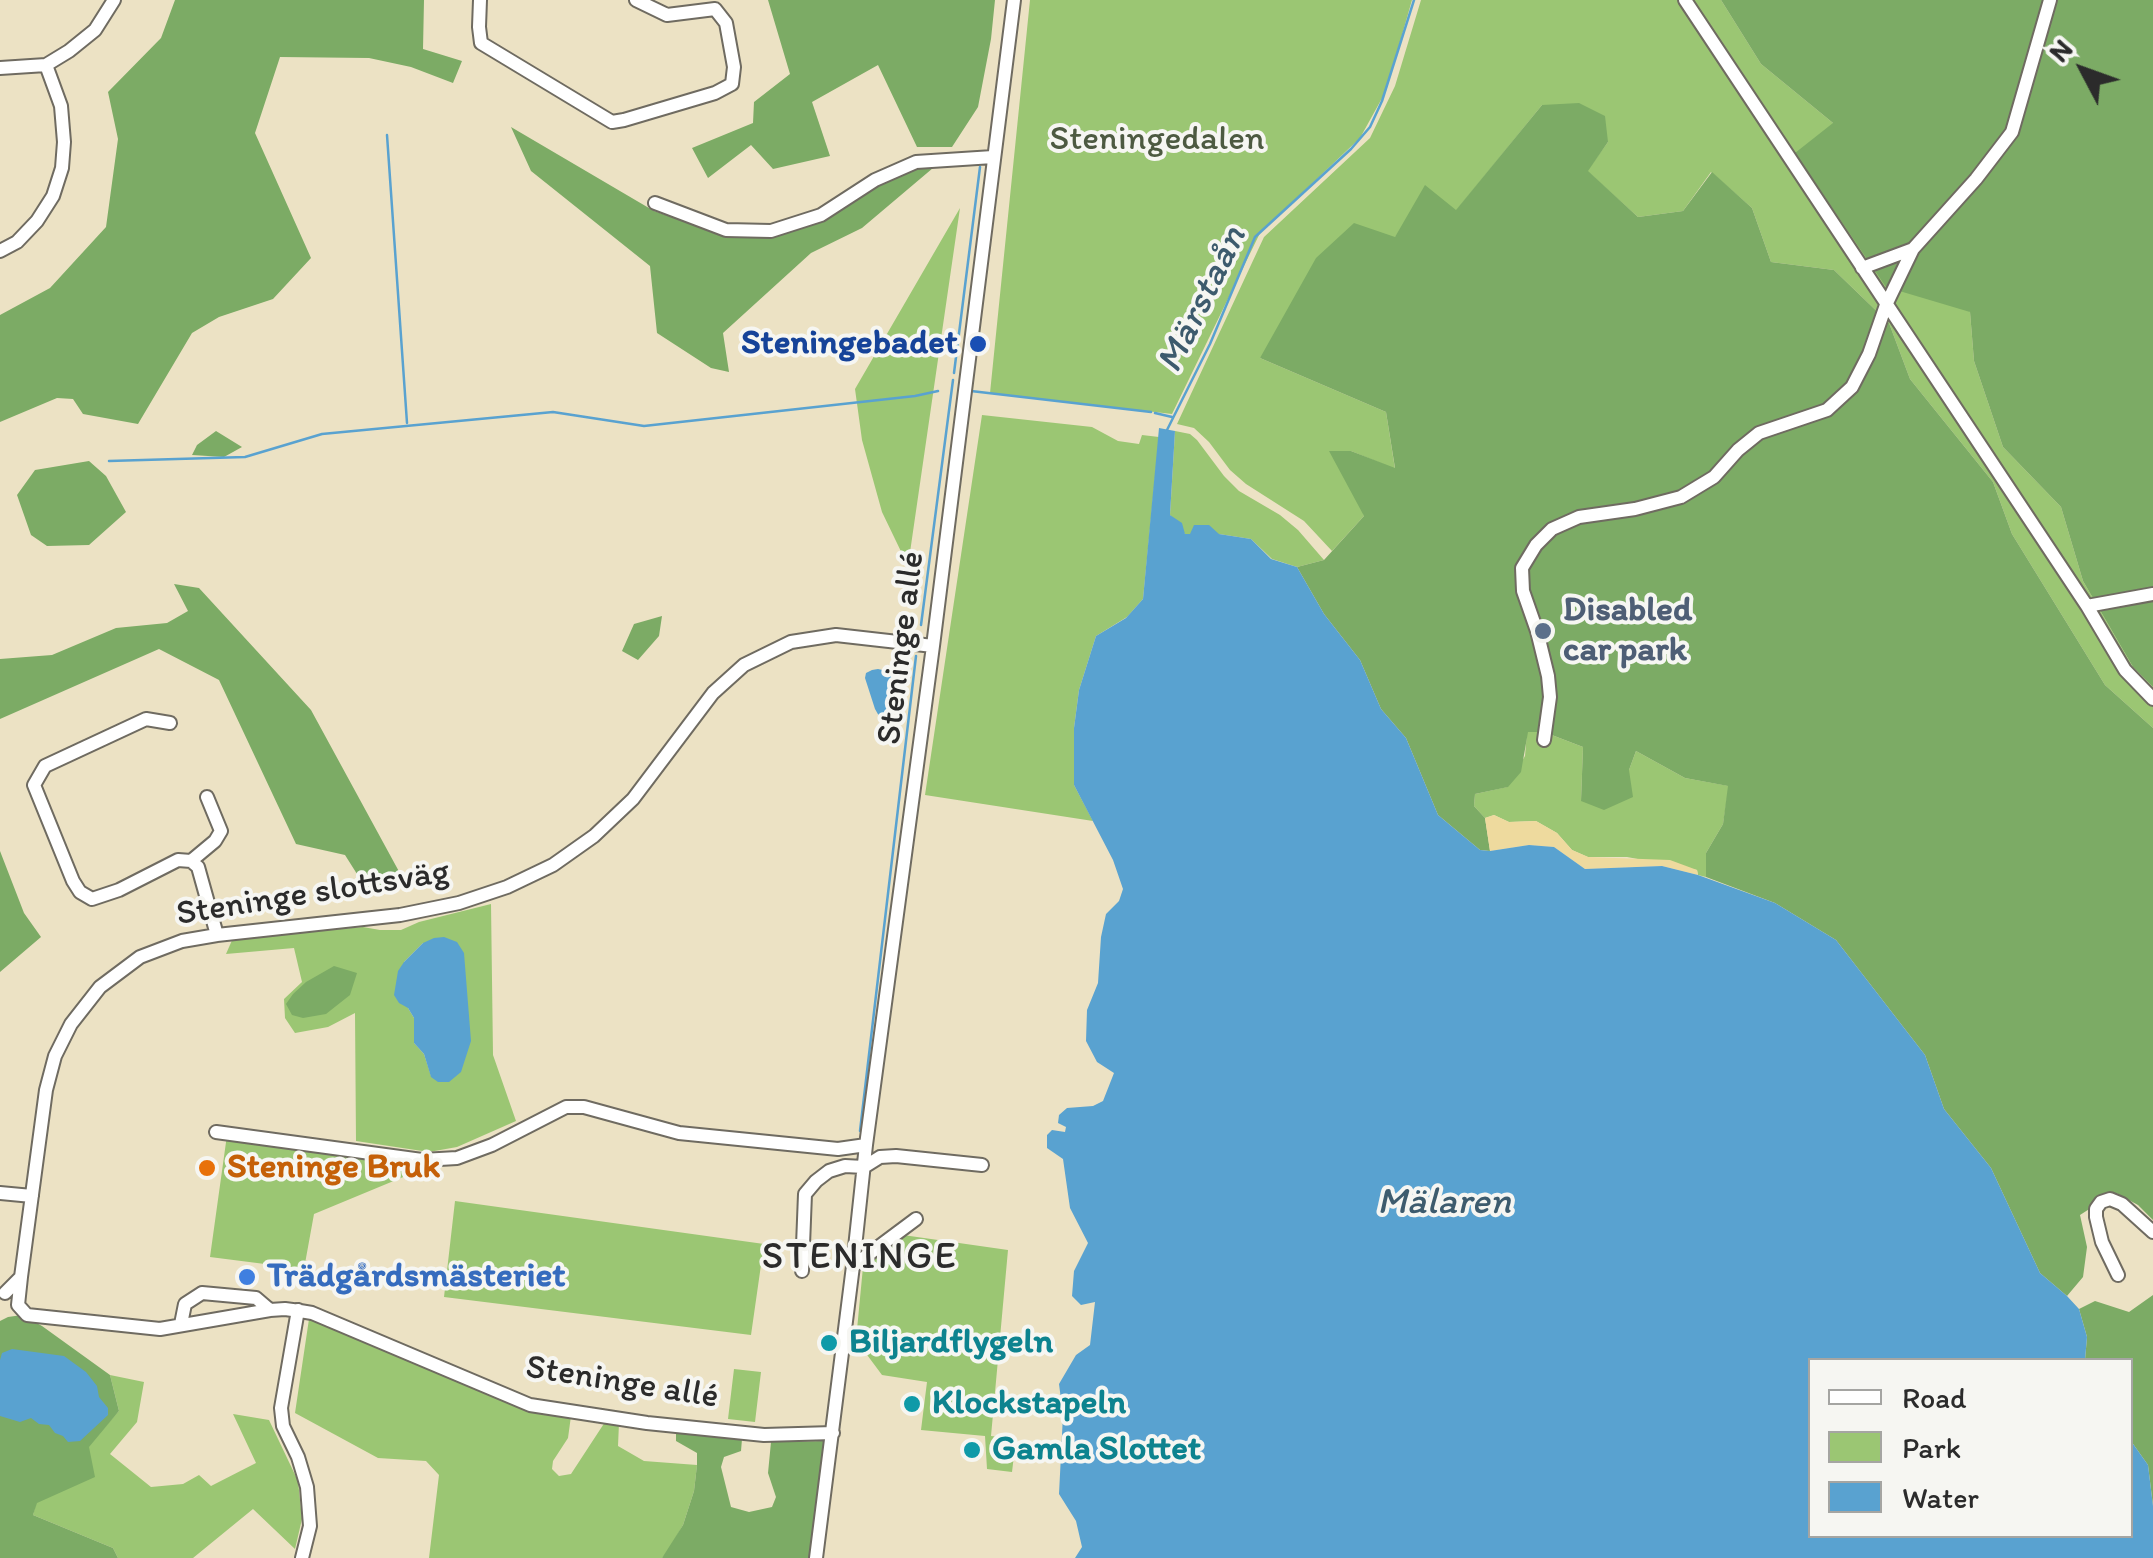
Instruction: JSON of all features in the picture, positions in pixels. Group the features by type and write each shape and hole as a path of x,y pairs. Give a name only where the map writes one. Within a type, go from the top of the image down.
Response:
{"street":[{"path":"0,68 46,65 95,30 114,0"},
{"path":"480,0 482,43 612,122 715,93 732,84 734,66 726,23 715,9 667,15 636,0"},
{"name":"Steninge allé","path":"816,1558 1014,0"},
{"path":"1685,0 2087,606 2124,670 2153,699"},
{"path":"1544,740 1550,698 1548,676 1523,591 1522,568 1536,545 1552,529 1579,517 1635,509 1680,497 1714,477 1759,433 1827,410 1852,387 1870,354 1886,305 1913,250 2012,132 2050,0"},
{"path":"0,251 17,242 37,221 62,168 61,106 46,65"},
{"path":"654,203 726,230 771,231 821,215 875,180 916,162 993,158"},
{"path":"1862,268 1913,250"},
{"path":"2087,606 2153,594"},
{"name":"Steninge slottsväg","path":"298,1310 270,1310 160,1329 27,1315 18,1305 46,1090 55,1056 72,1024 100,987 140,957 182,942 400,916 508,887 553,865 594,836 633,800 713,693 744,665 791,642 836,635 932,646"},
{"path":"170,723 146,719 45,766 34,785 80,892 92,899 178,860 191,861 198,867 217,935"},
{"path":"191,861 221,831 207,797"},
{"path":"216,1132 422,1160 457,1158 492,1145 566,1107 584,1108 679,1133 838,1148 866,1145"},
{"path":"802,1271 804,1194 829,1171 845,1166 864,1167 880,1157 896,1156 982,1165"},
{"path":"0,1193 32,1196"},
{"path":"2118,1275 2102,1242 2096,1216 2101,1202 2110,1199 2122,1204 2153,1232"},
{"path":"854,1266 916,1219"},
{"path":"5,1293 21,1276"},
{"path":"181,1324 185,1304 202,1293 256,1298 270,1310"},
{"path":"298,1310 282,1408 283,1426 307,1488 310,1526 302,1558"},
{"name":"Steninge allé","path":"298,1310 530,1405 764,1436 833,1433"}],"green space":[{"path":"175,0 424,0 423,49 462,61 453,83 411,67 369,58 280,57 255,133 311,258 273,299 219,317 192,333 138,424 83,414 73,399 57,398 0,422 0,315 50,288 106,227 118,139 108,92 161,38"},
{"path":"768,0 995,0 978,107 952,147 917,147 878,65 812,102 830,156 773,169 751,145 708,178 692,148 753,123 754,102 790,74"},
{"name":"Steningedalen","path":"1030,0 1412,0 1386,91 1360,138 1260,233 1172,414 990,393"},
{"path":"1421,0 1721,0 1761,64 1833,123 1970,312 1974,361 2003,447 2061,507 2083,581 2133,667 2153,687 2153,728 2105,685 2012,534 1993,482 1910,379 1889,323 1834,270 1771,262 1752,208 1711,172 1683,211 1638,217 1587,171 1608,142 1542,105 1456,211 1395,237 1260,358 1386,412 1395,469 1351,451 1364,516 1332,551 1304,521 1230,470 1194,428 1177,424 1264,237 1370,138 1395,86"},
{"path":"1721,0 2153,0 2153,687 2133,667 2083,581 2061,507 2003,447 1974,361 1970,312 1886,287 1795,153 1833,123 1761,64"},
{"path":"1579,103 1605,116 1608,142 1588,171 1638,217 1683,211 1712,172 1752,208 1771,262 1834,270 1889,323 1910,379 1993,482 2012,534 2105,685 2153,728 2153,1220 2138,1205 2116,1193 2102,1196 2080,1215 2087,1247 2083,1277 2067,1296 2040,1273 1991,1168 1944,1109 1925,1055 1836,940 1775,903 1706,877 1706,853 1723,824 1728,786 1685,778 1636,751 1629,770 1633,797 1604,810 1581,801 1583,747 1544,732 1528,732 1521,772 1508,787 1475,794 1474,806 1485,818 1490,851 1480,850 1438,815 1406,738 1381,709 1360,660 1324,614 1297,567 1324,560 1364,516 1329,451 1351,451 1395,468 1386,412 1260,358 1316,258 1354,223 1395,237 1425,185 1456,210 1542,105"},
{"path":"511,127 654,211 727,236 772,237 824,220 877,185 918,167 933,168 862,228 811,253 723,333 729,372 711,368 657,333 650,266 531,171"},
{"path":"960,208 908,566 882,512 862,440 855,389"},
{"path":"982,415 1092,427 1118,441 1139,444 1142,435 1159,437 1143,599 1127,617 1096,636 1079,690 1074,785 1093,821 925,795"},
{"path":"216,431 242,447 224,457 192,455 197,445"},
{"path":"1175,431 1197,440 1239,491 1280,515 1324,560 1297,567 1272,559 1251,539 1185,534 1170,515"},
{"path":"89,461 106,476 126,512 89,545 47,546 31,535 17,495 35,470"},
{"path":"174,584 199,588 311,710 402,877 369,893 345,855 296,844 219,680 159,649 0,719 0,659 52,655 116,628 167,623 188,611"},
{"path":"662,616 659,636 638,660 622,651 634,624"},
{"path":"1527,732 1544,732 1583,747 1581,801 1629,770 1636,751 1685,778 1729,786 1723,824 1706,853 1706,877 1698,875 1697,870 1627,857 1588,857 1572,850 1557,833 1536,821 1509,822 1494,815 1485,818 1474,806 1475,794 1507,787 1525,756"},
{"path":"0,851 24,913 41,937 0,972"},
{"path":"491,904 493,1055 516,1121 457,1147 429,1152 356,1141 355,1013 328,1027 295,1033 285,1018 284,999 302,982 294,948 226,954 233,938 363,927 401,930","holes":["423,943 431,1076 424,1054 414,1043 414,1018 408,1008 404,962"]},
{"path":"334,966 357,973 350,995 326,1014 303,1018 292,1015 286,1004 293,994"},
{"path":"227,1135 437,1163 314,1214 304,1269 210,1257"},
{"path":"455,1201 764,1244 751,1335 444,1297"},
{"path":"903,1235 1008,1250 991,1436 1016,1439 1012,1472 987,1469 985,1436 921,1430 927,1382 882,1375 856,1340 863,1267"},
{"path":"2153,1295 2153,1506 2148,1465 2133,1444 2133,1358 2085,1358 2087,1337 2079,1309 2095,1301 2129,1312"},
{"path":"22,1315 110,1375 119,1411 89,1447 95,1477 37,1503 33,1515 113,1548 118,1558 0,1558 0,1321"},
{"path":"309,1319 525,1409 571,1416 568,1438 553,1461 552,1469 559,1476 571,1474 605,1422 619,1423 618,1446 644,1461 697,1465 683,1525 667,1553 662,1558 429,1558 439,1475 426,1461 378,1458 295,1413"},
{"path":"734,1369 761,1372 755,1422 728,1419"},
{"path":"110,1375 144,1382 137,1422 110,1454 151,1487 183,1484 199,1475 211,1486 256,1463 233,1414 269,1420 298,1481 302,1519 295,1549 253,1509 193,1558 118,1558 113,1548 33,1515 36,1503 119,1411"},
{"path":"676,1431 742,1439 741,1451 724,1457 721,1467 731,1507 749,1512 772,1507 776,1497 768,1473 771,1442 826,1441 810,1558 662,1558 683,1525 697,1465 697,1453 676,1441"}],"sand":[{"path":"1494,815 1509,822 1536,821 1557,833 1572,850 1588,857 1670,860 1697,870 1698,875 1662,866 1585,869 1554,847 1529,845 1490,851 1485,818"}],"water":[{"name":"Mälaren","path":"1159,428 1175,431 1170,515 1182,523 1185,534 1190,534 1194,525 1209,525 1219,534 1251,539 1271,559 1297,567 1324,614 1360,660 1381,709 1406,738 1438,815 1480,850 1529,845 1554,847 1585,869 1662,866 1698,875 1775,903 1836,940 1925,1055 1944,1109 1991,1168 2040,1273 2079,1309 2087,1337 2085,1358 1808,1358 1808,1538 2133,1538 2133,1444 2148,1465 2153,1558 1075,1558 1082,1547 1076,1521 1059,1494 1063,1415 1059,1384 1076,1355 1090,1345 1095,1302 1081,1305 1072,1296 1074,1271 1088,1243 1070,1208 1063,1159 1047,1148 1047,1135 1052,1130 1065,1132 1066,1127 1058,1123 1059,1115 1067,1108 1103,1101 1114,1073 1097,1062 1086,1041 1087,1010 1098,983 1106,914 1119,901 1123,889 1113,860 1074,785 1074,728 1079,690 1096,636 1126,618 1143,599"},
{"path":"878,669 891,672 898,684 893,713 884,719 875,709 865,678 866,673"},
{"path":"444,937 457,942 464,953 471,1041 461,1072 449,1082 438,1082 431,1077 424,1054 414,1043 414,1018 394,995 398,971 404,962 423,943"},
{"path":"12,1349 64,1356 97,1386 108,1415 80,1441 68,1442 49,1425 31,1418 20,1422 0,1416 0,1360 2,1353"}],"waterway":[{"name":"Märstaån","path":"1167,430 1210,344 1255,237 1370,127 1414,0"},
{"path":"387,135 407,423"},
{"path":"954,373 980,167"},
{"path":"921,625 953,380"},
{"path":"109,461 245,457 322,434 553,412 644,426 938,391"},
{"path":"971,391 1151,412"},
{"path":"1155,413 1172,417"},
{"path":"860,1131 916,656"}],"place":[{"name":"Steningebadet","path":"978,344"},
{"name":"Disabled car park","path":"1543,631"},
{"name":"Steninge Bruk","path":"207,1168"},
{"name":"Trädgårdsmästeriet","path":"247,1277"},
{"name":"Biljardflygeln","path":"829,1343"},
{"name":"Klockstapeln","path":"912,1404"},
{"name":"Gamla Slottet","path":"972,1450"}],"district":[{"name":"STENINGE","path":"860,1258"}]}
